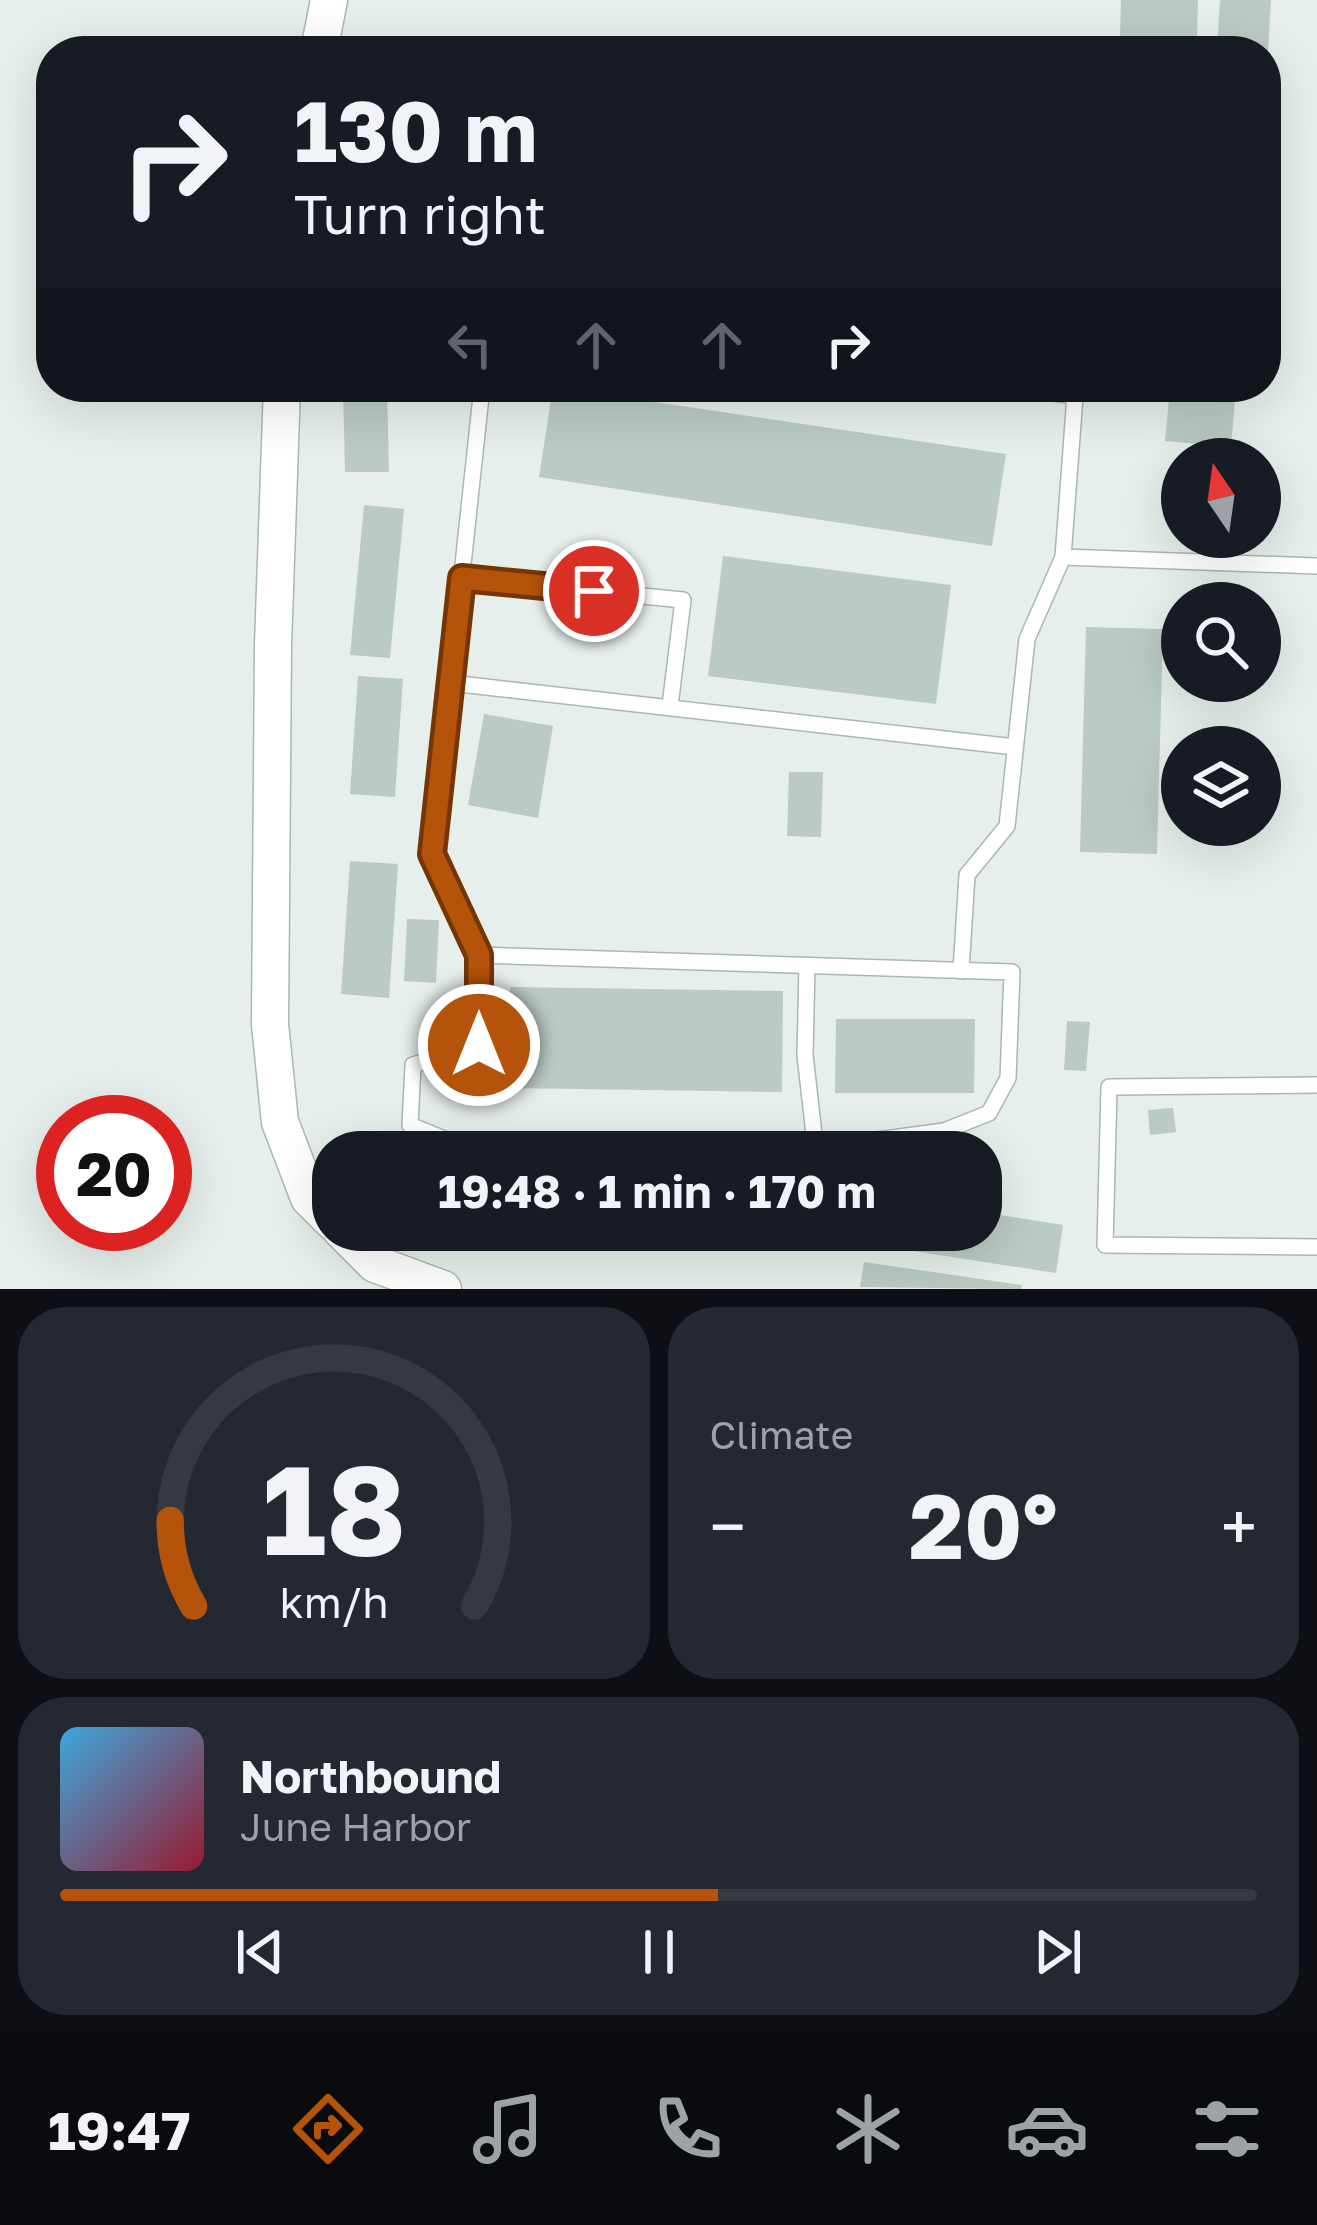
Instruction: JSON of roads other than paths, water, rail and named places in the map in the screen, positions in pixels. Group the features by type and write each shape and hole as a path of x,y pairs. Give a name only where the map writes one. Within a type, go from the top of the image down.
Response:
{"street":[{"path":"322,36 329,0"},
{"path":"281,402 272,645 270,1024 280,1122 312,1201"},
{"path":"362,1251 375,1264 443,1289"}],"lane":[{"path":"426,1131 410,1125 413,1065 479,1045 479,955 432,854 480,402"},
{"path":"961,970 967,875 1007,826 1027,638 1063,557 1076,402"},
{"path":"1063,557 1317,566"},
{"path":"462,578 683,600 670,706"},
{"path":"451,682 1015,747"},
{"path":"479,955 1012,972 1008,1078 989,1113 944,1131"},
{"path":"807,966 805,1055 814,1131"},
{"path":"1317,1084 1109,1087 1105,1245 1317,1246"}]}
